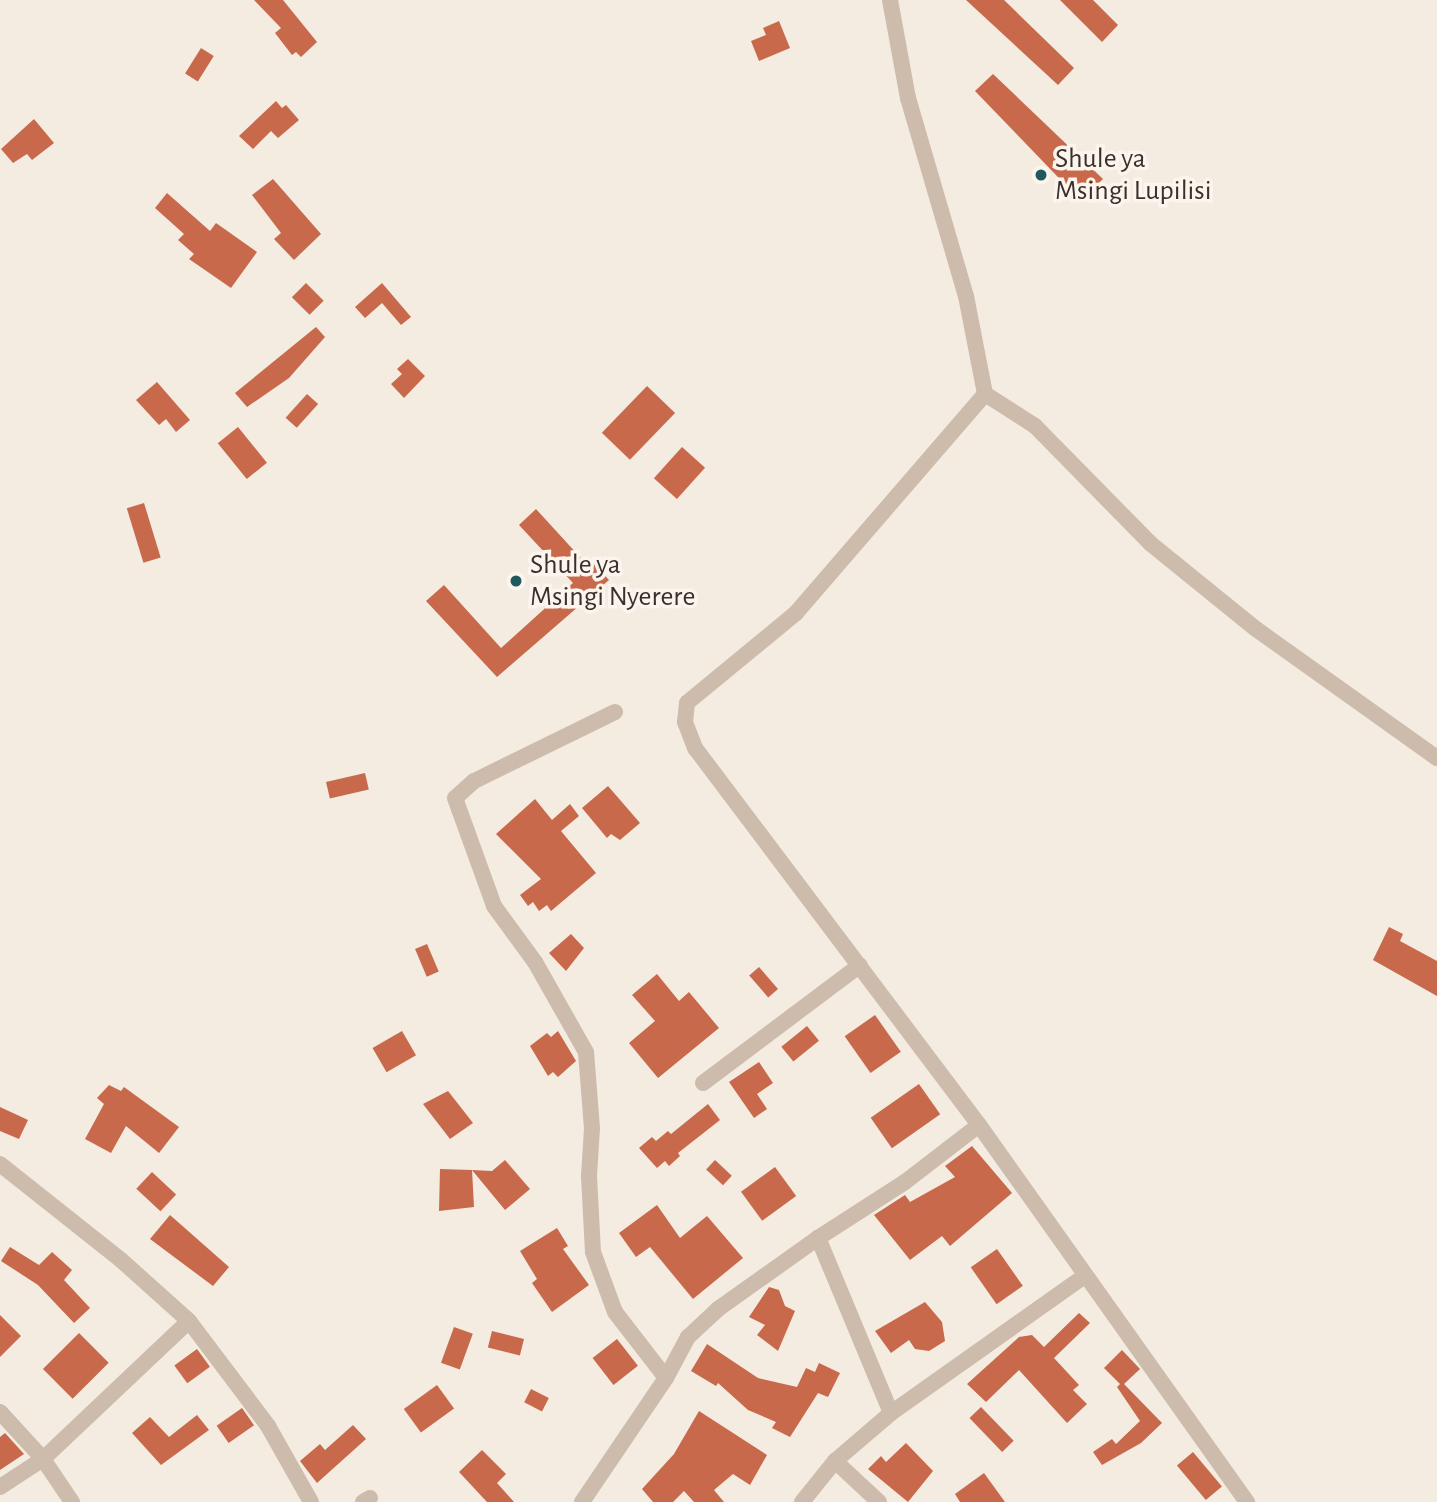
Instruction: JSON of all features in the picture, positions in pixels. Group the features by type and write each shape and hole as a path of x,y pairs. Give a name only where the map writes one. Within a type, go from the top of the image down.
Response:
{"street":[{"path":"890,0 908,98 966,296 985,394 1035,426 1151,544 1245,621 1437,758"},
{"path":"985,394 796,613 687,703 685,722 695,748 979,1125 1083,1277 1247,1502"},
{"path":"615,712 474,781 455,798 494,906 536,962 586,1052 592,1128 589,1176 594,1195 593,1252 615,1312 666,1378"},
{"path":"702,1083 860,965"},
{"path":"582,1502 666,1378 688,1337 718,1309 818,1238 905,1182 979,1125"},
{"path":"0,1164 189,1321 268,1426 310,1502"},
{"path":"818,1238 891,1413"},
{"path":"802,1502 835,1461 891,1413 1083,1277"},
{"path":"0,1487 43,1459 189,1321"},
{"path":"0,1412 43,1459 72,1502"},
{"path":"835,1461 879,1502"}],"building":[{"path":"254,0 283,0 317,42 301,57 296,52 292,55 275,33 281,28"},
{"path":"966,0 1004,0 1074,68 1058,85"},
{"path":"1060,0 1093,0 1118,25 1102,42"},
{"path":"779,21 790,48 759,61 751,41 766,35 763,28"},
{"path":"201,48 214,56 198,81 185,73"},
{"path":"993,74 1103,179 1081,201 975,91"},
{"path":"276,101 282,108 286,105 299,120 278,138 271,131 253,149 239,136"},
{"path":"34,119 54,143 32,160 27,154 13,163 1,149"},
{"path":"273,179 321,234 294,260 274,239 281,233 252,195"},
{"path":"167,193 210,231 216,223 257,252 231,288 189,259 194,254 178,240 184,234 155,208"},
{"path":"306,283 324,301 310,315 292,297"},
{"path":"382,283 411,317 401,325 382,303 365,318 355,307"},
{"path":"316,327 325,337 289,378 247,407 235,393"},
{"path":"408,359 425,376 404,398 391,384 402,374 397,369"},
{"path":"157,382 190,420 176,432 166,419 159,425 136,400"},
{"path":"647,386 675,413 630,460 602,433"},
{"path":"307,394 318,404 297,428 286,418"},
{"path":"238,427 267,463 247,479 218,443"},
{"path":"682,447 705,468 677,499 654,478"},
{"path":"144,503 161,558 143,563 127,508"},
{"path":"536,509 590,568 594,564 609,580 497,677 426,601 444,585 501,648 573,583 519,525"},
{"path":"365,773 369,790 330,799 326,782"},
{"path":"608,786 640,823 620,840 611,834 607,838 582,808"},
{"path":"535,799 552,820 570,804 579,816 561,831 596,873 551,911 547,905 539,911 533,902 528,906 520,895 541,879 496,834"},
{"path":"1389,927 1403,934 1400,941 1437,961 1437,996 1373,960"},
{"path":"571,934 584,948 566,971 549,953"},
{"path":"427,944 439,972 427,977 415,949"},
{"path":"759,967 778,989 768,997 749,976"},
{"path":"657,974 679,1001 689,992 719,1028 658,1078 629,1043 655,1021 632,995"},
{"path":"875,1015 901,1052 871,1073 845,1036"},
{"path":"807,1026 819,1041 793,1062 781,1047"},
{"path":"402,1031 416,1055 387,1072 373,1048"},
{"path":"558,1031 576,1061 558,1077 553,1072 548,1076 530,1046 547,1033 551,1037"},
{"path":"759,1062 773,1083 757,1094 767,1109 754,1118 729,1082"},
{"path":"919,1084 940,1114 892,1148 871,1118"},
{"path":"109,1085 121,1091 124,1087 179,1127 159,1153 126,1126 111,1153 85,1139 104,1104 97,1098"},
{"path":"448,1091 473,1123 450,1139 423,1104"},
{"path":"708,1104 720,1120 678,1153 680,1156 669,1166 665,1161 657,1168 639,1148 652,1137 656,1141 668,1131 671,1134"},
{"path":"0,1107 28,1120 19,1139 0,1131"},
{"path":"972,1146 1012,1193 950,1246 942,1236 910,1260 874,1215 905,1195 910,1202 955,1177 945,1166"},
{"path":"505,1160 530,1189 505,1210 472,1170 492,1171"},
{"path":"715,1160 732,1176 723,1185 706,1170"},
{"path":"775,1167 796,1196 762,1221 741,1192"},
{"path":"440,1169 472,1170 474,1207 439,1211"},
{"path":"152,1172 176,1195 160,1211 136,1189"},
{"path":"657,1205 680,1238 707,1216 743,1258 693,1299 650,1247 636,1257 619,1233"},
{"path":"170,1215 229,1267 213,1286 150,1239"},
{"path":"557,1228 568,1246 563,1249 589,1285 552,1312 532,1283 537,1279 520,1251"},
{"path":"10,1247 39,1265 52,1252 72,1270 64,1280 90,1308 74,1323 38,1285 1,1261"},
{"path":"997,1249 1023,1286 997,1304 971,1267"},
{"path":"769,1287 779,1290 785,1306 795,1311 778,1351 757,1335 765,1325 749,1317"},
{"path":"925,1302 942,1322 945,1341 929,1351 915,1349 909,1340 891,1353 875,1331"},
{"path":"1079,1313 1090,1323 1054,1358 1079,1385 1073,1390 1087,1404 1067,1423 1019,1370 986,1402 967,1384 1019,1337 1032,1335 1044,1347"},
{"path":"0,1315 21,1336 0,1357"},
{"path":"454,1327 473,1334 460,1370 441,1363"},
{"path":"492,1331 524,1339 520,1355 488,1347"},
{"path":"79,1333 109,1363 73,1399 43,1369"},
{"path":"617,1339 638,1366 614,1385 593,1358"},
{"path":"707,1344 758,1378 797,1387 806,1368 815,1372 819,1363 840,1373 828,1397 818,1393 790,1437 772,1428 776,1422 748,1410 718,1383 716,1386 691,1371"},
{"path":"197,1349 210,1367 187,1383 174,1365"},
{"path":"1122,1350 1140,1369 1124,1384 1162,1423 1141,1443 1102,1465 1093,1452 1112,1439 1116,1444 1140,1421 1117,1387 1120,1384 1104,1368"},
{"path":"437,1385 454,1408 421,1433 404,1409"},
{"path":"531,1389 549,1398 542,1411 524,1402"},
{"path":"981,1407 1014,1441 1002,1452 969,1418"},
{"path":"242,1408 254,1425 229,1443 217,1426"},
{"path":"699,1411 767,1455 750,1485 733,1474 714,1490 724,1502 694,1502 684,1491 673,1502 653,1502 642,1489 674,1454"},
{"path":"197,1415 209,1430 161,1465 132,1433 150,1417 169,1437"},
{"path":"353,1425 366,1439 317,1483 300,1461 320,1444 325,1450"},
{"path":"5,1433 24,1454 0,1470 0,1437"},
{"path":"906,1443 933,1471 908,1502 868,1469 881,1456 886,1462"},
{"path":"482,1450 506,1474 497,1483 514,1502 487,1502 459,1472"},
{"path":"1193,1452 1222,1486 1206,1500 1177,1465"},
{"path":"984,1473 1005,1502 960,1502 955,1494"}],"place":[{"name":"Shule ya Msingi Lupilisi","path":"1041,175"},
{"name":"Shule ya Msingi Nyerere","path":"516,581"}]}
